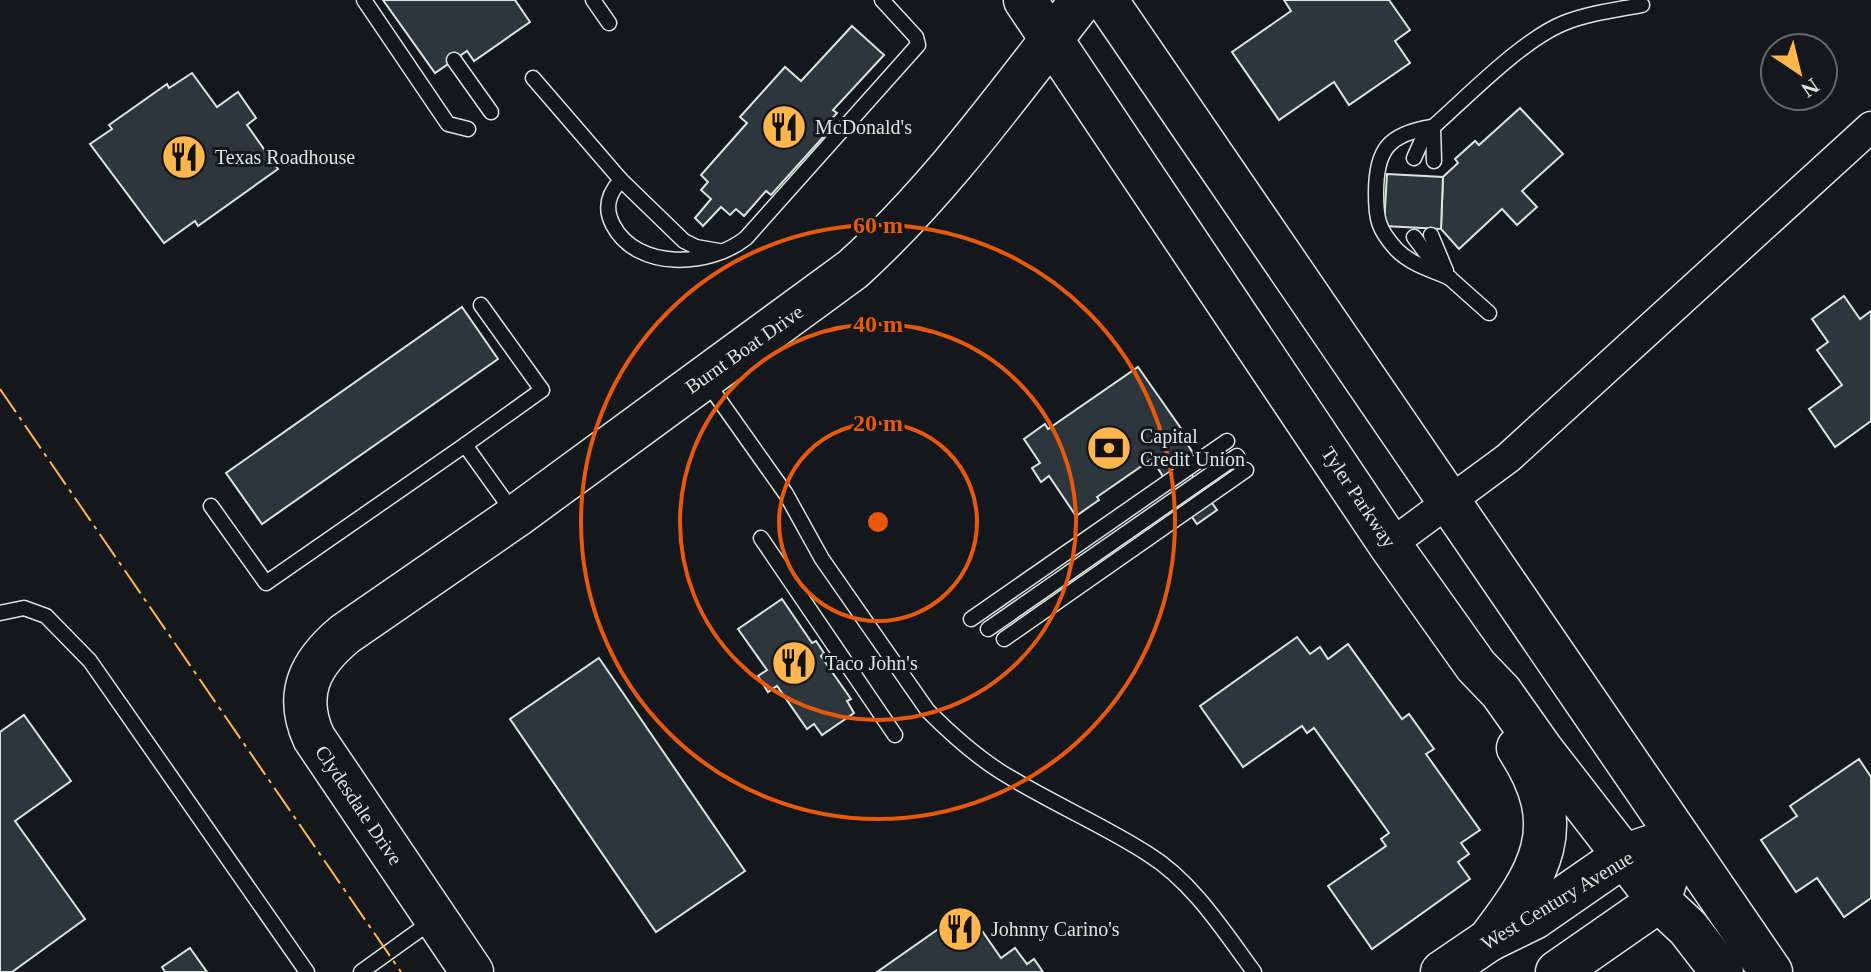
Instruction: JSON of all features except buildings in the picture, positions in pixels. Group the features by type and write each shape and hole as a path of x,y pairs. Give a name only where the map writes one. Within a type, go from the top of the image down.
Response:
{"main road":[{"name":"Tyler Parkway","path":"1025,0 1390,545 1476,666 1501,692 1659,901 1688,928 1722,972"},
{"name":"Burnt Boat Drive","path":"345,634 516,516 812,301 892,234 958,160 1082,0"},
{"path":"1106,0 1771,972"},
{"name":"Clydesdale Drive","path":"345,634 323,653 308,680 305,695 307,724 323,753 472,972"},
{"path":"1476,666 1489,703 1531,767 1539,786 1546,830 1542,853 1533,876 1489,940"},
{"path":"1557,972 1659,901 1679,838"},
{"name":"West Century Avenue","path":"1442,972 1489,940 1534,918 1625,855 1679,838"}],"street":[{"path":"1390,545 1508,458 1871,127"}],"lane":[{"path":"364,0 448,124 468,129"},
{"path":"593,0 609,23"},
{"path":"621,180 612,190 608,210 618,234 626,244 640,251 667,259 696,259 723,252 746,238 918,45 916,37 882,0"},
{"path":"1414,158 1423,138 1433,127 1535,38 1562,24 1591,15 1642,5"},
{"path":"454,60 491,112"},
{"path":"533,78 621,180 684,241 723,252"},
{"path":"1433,127 1434,161"},
{"path":"1433,127 1403,135 1390,143 1382,154 1376,167 1376,217 1380,228 1399,252 1411,261 1450,278"},
{"path":"1431,235 1450,278"},
{"path":"1414,237 1423,252 1489,313"},
{"path":"211,506 266,583 542,390 481,305"},
{"path":"704,377 786,494 822,559 928,711 949,732 997,769 1149,854 1217,920 1254,972"},
{"path":"971,619 1227,441"},
{"path":"465,445 516,516"},
{"path":"988,629 1237,456"},
{"path":"1004,639 1246,470"},
{"path":"761,538 895,735"},
{"path":"0,613 24,608 46,616 90,661 307,972"},
{"path":"361,972 436,919"}],"power":[{"path":"0,389 401,972"}],"place":[{"name":"McDonald's","path":"784,127"},
{"name":"Texas Roadhouse","path":"184,157"},
{"name":"Capital Credit Union","path":"1109,448"},
{"name":"Taco John's","path":"794,663"},
{"name":"Johnny Carino's","path":"960,929"}]}
